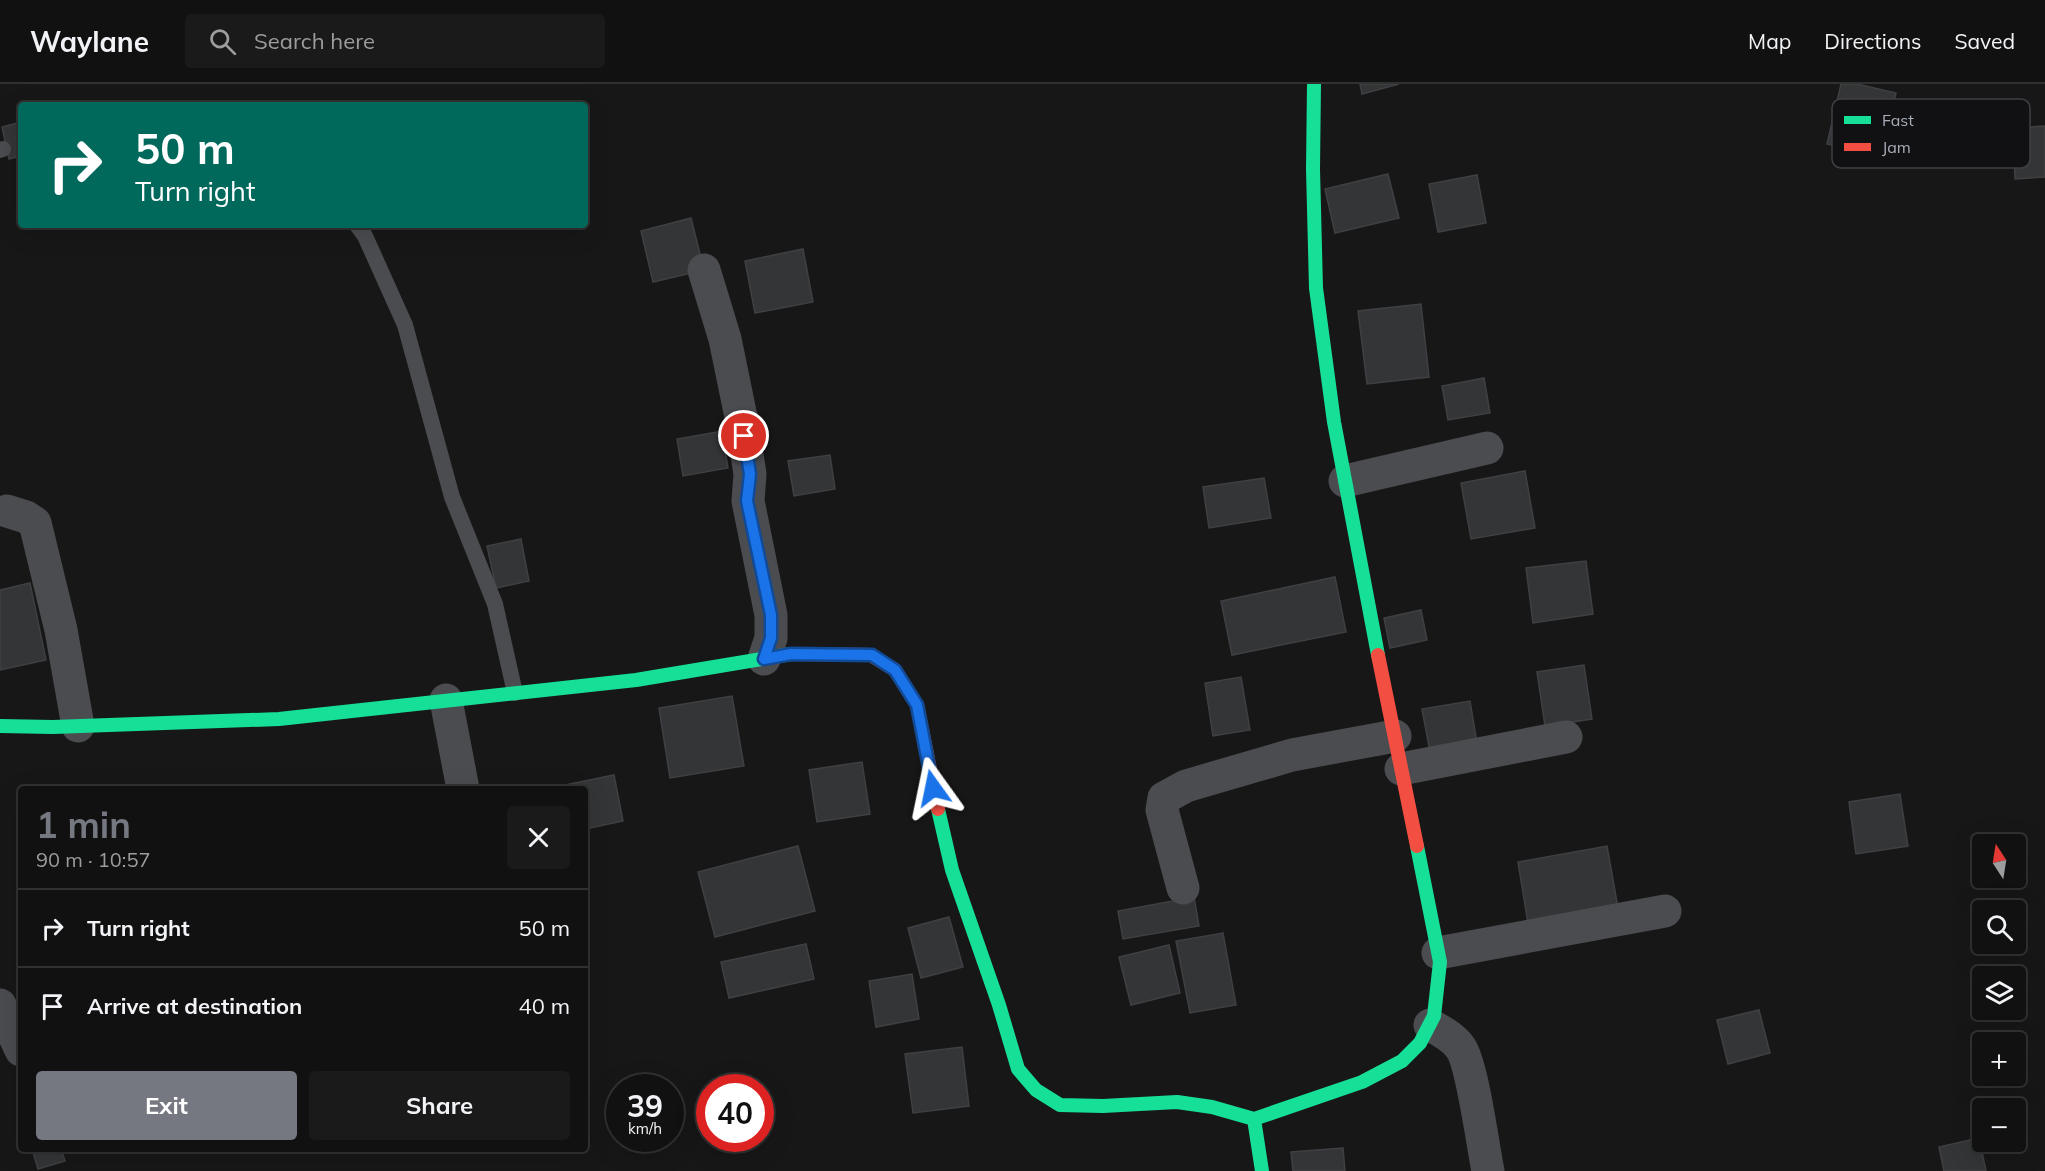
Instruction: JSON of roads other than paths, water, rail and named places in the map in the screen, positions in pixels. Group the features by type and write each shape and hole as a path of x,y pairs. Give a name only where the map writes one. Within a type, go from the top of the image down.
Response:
{"street":[{"path":"0,726 78,726 279,719 636,681 791,654 872,655 895,670 917,705 928,768 952,870 999,1005 1018,1069 1036,1090 1060,1105 1103,1106 1177,1102 1212,1107 1254,1119 1362,1082 1402,1061 1420,1043 1434,1016 1440,962 1334,422 1316,288 1313,169 1314,84"},
{"path":"704,270 726,339 743,428 750,474 747,501 771,615 771,638 764,659"},
{"path":"1345,481 1487,448"},
{"path":"7,511 26,517 35,524 62,630 78,726"},
{"path":"446,700 462,786"},
{"path":"1183,888 1162,810 1164,798 1186,786 1292,755 1395,736"},
{"path":"1401,769 1566,737"},
{"path":"1438,953 1665,911"},
{"path":"0,1005 18,1044"},
{"path":"1430,1025 1453,1038 1462,1049 1488,1171"},
{"path":"1254,1119 1262,1171"}],"lane":[{"path":"359,228 365,236 405,325 452,497 495,604 515,693"}]}
